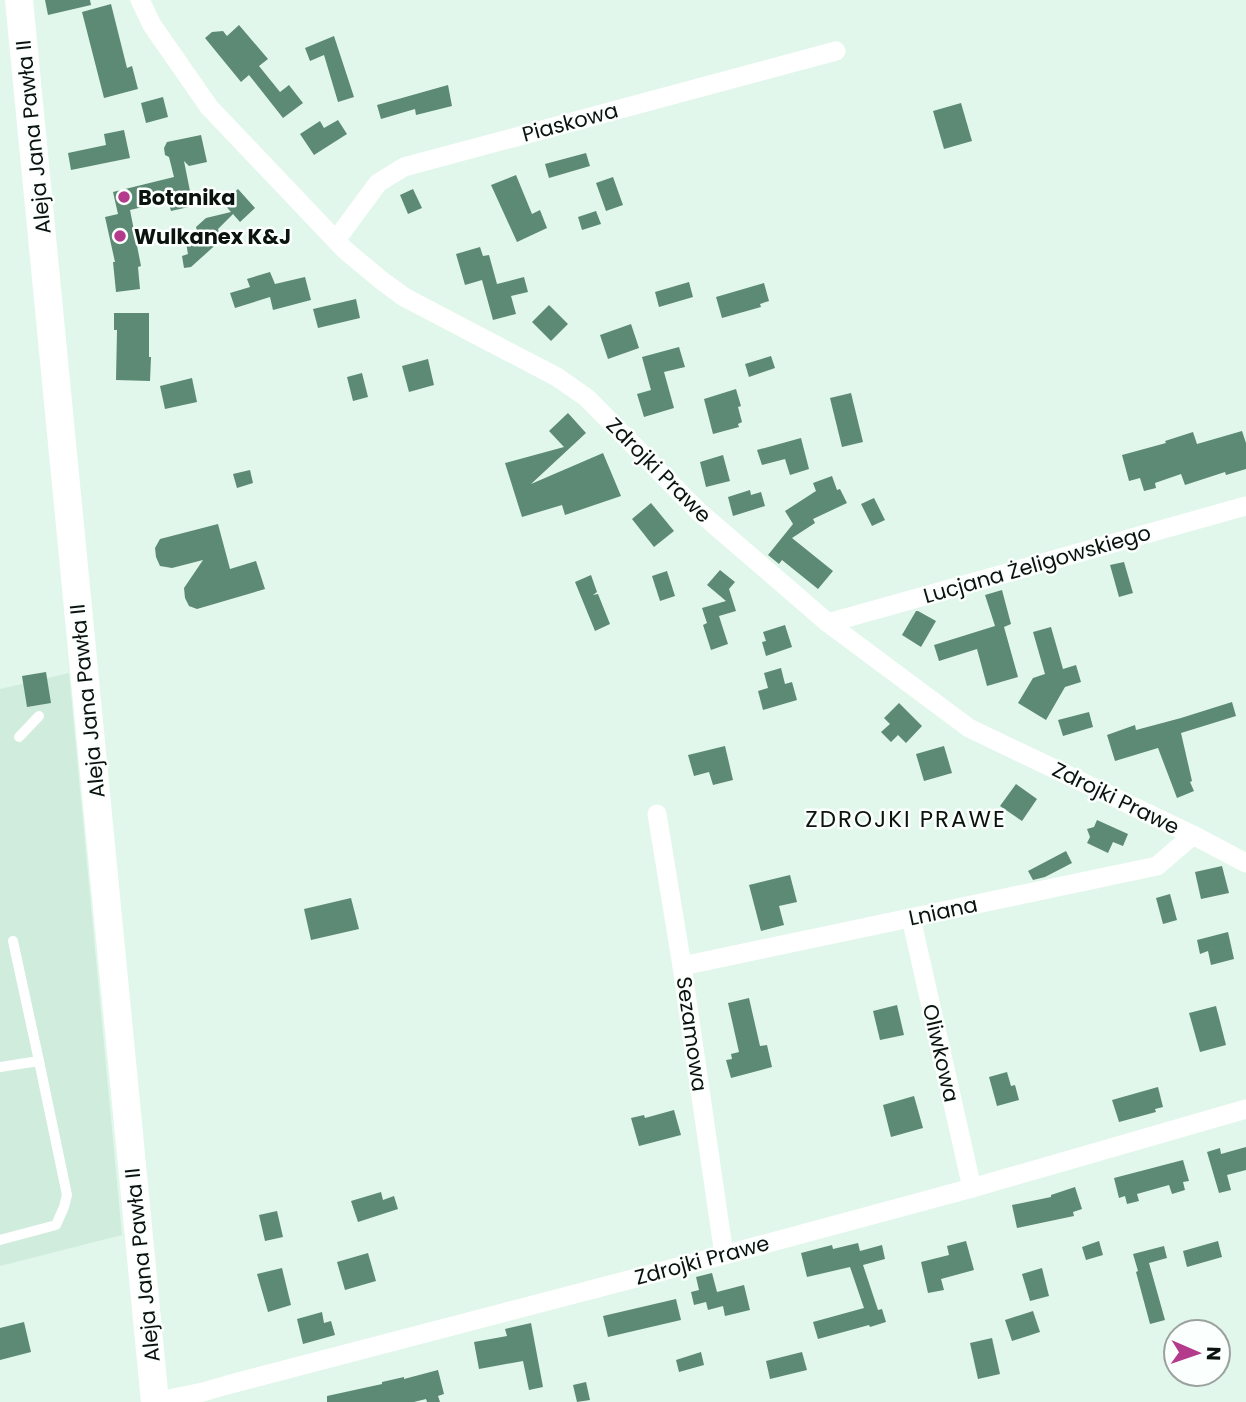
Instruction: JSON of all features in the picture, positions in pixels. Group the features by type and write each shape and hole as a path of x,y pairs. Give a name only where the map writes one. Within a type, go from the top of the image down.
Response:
{"main road":[{"name":"Aleja Jana Pawła II","path":"19,0 155,1402"}],"street":[{"name":"Zdrojki Prawe","path":"139,0 152,25 209,107 345,250 381,280 404,297 557,377 587,398 697,510 828,623 969,727 1246,863"},
{"name":"Piaskowa","path":"336,240 378,183 404,167 836,51"},
{"name":"Lucjana Żeligowskiego","path":"828,623 1246,506"},
{"name":"Sezamowa","path":"657,814 724,1255"},
{"name":"Lniana","path":"682,966 1157,866 1193,835"},
{"name":"Oliwkowa","path":"911,918 972,1188"},
{"name":"Zdrojki Prawe","path":"155,1402 203,1392 724,1255 972,1188 1246,1109"}],"lane":[{"path":"19,737 39,716"},
{"path":"0,1240 56,1226 67,1195 13,941"},
{"path":"0,1067 39,1060"}],"shaded area":[{"path":"69,673 122,1235 0,1266 0,689"}],"building":[{"path":"45,0 90,0 91,5 48,15"},
{"path":"111,4 127,68 132,66 138,89 104,98 82,12"},
{"path":"239,25 268,59 259,66 280,92 289,85 303,103 283,118 249,75 241,82 205,38 212,32 223,31 227,36"},
{"path":"334,36 354,97 338,102 324,55 310,61 305,48"},
{"path":"448,85 452,106 416,115 415,109 381,119 377,105"},
{"path":"163,97 168,117 146,123 141,103"},
{"path":"961,103 972,141 944,149 933,111"},
{"path":"338,120 347,134 314,155 300,134 320,121 324,128"},
{"path":"124,130 130,158 71,170 68,153 106,145 104,134"},
{"path":"201,135 207,162 189,166 184,161 193,206 171,211 168,201 130,210 141,266 138,267 140,289 116,292 115,262 105,217 118,214 113,192 174,177 169,157 165,155 167,142"},
{"path":"586,153 590,166 549,178 545,164"},
{"path":"516,175 532,214 540,210 547,228 517,242 491,185"},
{"path":"613,177 623,205 606,211 596,183"},
{"path":"238,189 255,208 240,222 233,214 218,229 221,240 191,267 184,268 182,256 188,254 185,237 198,234 196,227 206,218 231,212 223,203"},
{"path":"413,189 422,208 408,214 400,195"},
{"path":"596,211 601,224 582,230 578,217"},
{"path":"480,247 483,256 489,255 497,284 524,277 528,292 511,296 516,314 493,320 482,280 465,285 456,254"},
{"path":"270,272 275,284 305,277 311,300 273,310 270,297 235,308 230,293 250,287 247,279"},
{"path":"689,282 693,297 659,307 655,292"},
{"path":"764,283 769,301 760,304 761,307 722,318 716,297"},
{"path":"356,299 360,318 318,328 313,309"},
{"path":"549,305 568,324 551,341 532,322"},
{"path":"114,313 149,313 150,381 116,380 117,330 114,330"},
{"path":"631,324 639,348 608,359 600,335"},
{"path":"679,347 685,367 664,372 674,408 644,417 637,394 651,390 642,357"},
{"path":"771,356 775,368 749,377 745,364"},
{"path":"428,359 434,385 409,392 402,366"},
{"path":"362,373 368,397 353,401 347,377"},
{"path":"192,378 197,402 165,409 160,386"},
{"path":"736,389 742,422 738,424 739,427 713,434 704,399"},
{"path":"851,393 863,442 842,447 830,398"},
{"path":"568,413 586,433 531,484 603,453 621,496 565,515 562,505 522,517 505,463 564,447 549,431"},
{"path":"1242,431 1246,443 1246,469 1226,475 1225,472 1185,485 1181,474 1155,483 1156,488 1144,491 1140,478 1129,481 1122,455 1166,443 1165,441 1193,432 1197,444"},
{"path":"801,438 809,469 790,475 785,459 762,465 757,450"},
{"path":"723,455 730,481 706,487 700,462"},
{"path":"250,470 253,483 237,488 233,474"},
{"path":"832,476 837,490 840,489 847,503 813,519 815,523 792,538 833,571 818,589 782,560 779,564 768,555 793,524 785,511 816,491 813,483"},
{"path":"750,490 751,495 761,492 765,506 733,516 728,497"},
{"path":"874,498 885,520 872,526 861,504"},
{"path":"651,503 674,531 654,547 632,519"},
{"path":"218,524 230,569 256,561 265,589 197,609 189,606 184,588 203,560 172,568 160,566 155,548 160,539"},
{"path":"1124,562 1133,593 1119,597 1110,565"},
{"path":"720,570 735,582 729,589 736,611 719,616 728,644 711,650 703,625 707,623 702,608 726,601 707,585"},
{"path":"667,571 675,596 660,601 652,576"},
{"path":"591,575 597,592 593,595 598,594 610,624 595,631 575,582"},
{"path":"1002,590 1011,624 1004,627 1018,677 987,686 977,649 939,661 934,645 995,626 985,595"},
{"path":"916,611 936,621 921,647 902,635"},
{"path":"785,625 792,647 766,656 762,642 766,641 763,632"},
{"path":"1051,627 1063,669 1076,665 1081,682 1065,687 1046,720 1018,703 1033,678 1045,674 1033,632"},
{"path":"781,668 785,684 792,682 797,700 763,710 758,691 768,688 764,673"},
{"path":"46,672 51,703 27,707 22,676"},
{"path":"1232,702 1236,716 1181,733 1194,791 1177,798 1158,748 1115,761 1107,735 1135,725 1136,730"},
{"path":"899,703 922,726 906,743 898,735 891,742 881,732 890,724 884,718"},
{"path":"1089,712 1093,727 1063,736 1058,720"},
{"path":"725,746 733,780 713,785 709,772 694,776 688,755"},
{"path":"944,746 952,773 924,781 916,754"},
{"path":"1016,784 1037,799 1022,821 1000,806"},
{"path":"1097,820 1128,834 1123,846 1113,842 1108,853 1087,843 1090,837 1087,829 1094,827"},
{"path":"1066,851 1072,863 1033,880 1028,871"},
{"path":"1222,866 1229,893 1201,899 1195,872"},
{"path":"790,875 797,902 779,906 784,925 761,931 749,885"},
{"path":"1170,894 1177,920 1163,924 1156,898"},
{"path":"351,898 359,929 311,940 304,909"},
{"path":"1228,932 1234,959 1211,965 1208,951 1200,954 1197,940"},
{"path":"749,998 760,1046 767,1045 772,1067 731,1078 726,1060 732,1059 731,1054 739,1052 728,1003"},
{"path":"897,1005 904,1035 880,1040 873,1011"},
{"path":"1216,1006 1226,1045 1200,1052 1189,1013"},
{"path":"1007,1072 1011,1086 1015,1085 1019,1100 997,1106 989,1077"},
{"path":"1158,1087 1163,1107 1155,1109 1156,1112 1119,1122 1112,1100"},
{"path":"914,1096 923,1128 891,1137 883,1105"},
{"path":"674,1110 681,1135 639,1146 631,1118 644,1115 645,1118"},
{"path":"1246,1147 1246,1170 1227,1175 1231,1190 1219,1193 1207,1152 1220,1148 1221,1154"},
{"path":"1183,1160 1189,1181 1183,1182 1185,1190 1172,1194 1169,1185 1137,1194 1139,1201 1127,1204 1125,1196 1119,1198 1114,1178"},
{"path":"1075,1187 1082,1209 1073,1212 1074,1216 1017,1228 1012,1205 1051,1197"},
{"path":"381,1192 383,1200 394,1196 398,1209 358,1222 351,1201"},
{"path":"277,1211 283,1237 265,1241 259,1215"},
{"path":"966,1241 974,1270 941,1279 944,1290 928,1293 921,1262 949,1255 947,1246"},
{"path":"1099,1241 1103,1255 1086,1260 1082,1247"},
{"path":"1218,1241 1222,1257 1187,1267 1183,1251"},
{"path":"858,1243 860,1251 882,1245 885,1259 863,1265 878,1310 882,1309 886,1322 818,1339 813,1322 864,1308 850,1267 807,1277 801,1253 832,1245 833,1249"},
{"path":"1164,1246 1167,1258 1149,1263 1164,1318 1162,1321 1150,1324 1133,1254"},
{"path":"368,1253 376,1281 345,1290 337,1262"},
{"path":"282,1268 291,1305 268,1312 257,1274"},
{"path":"1042,1268 1049,1296 1030,1301 1022,1274"},
{"path":"712,1273 717,1292 744,1285 750,1310 725,1316 723,1306 708,1310 706,1302 694,1305 691,1292 699,1290 696,1277"},
{"path":"676,1299 681,1320 608,1337 603,1316"},
{"path":"1033,1311 1040,1332 1012,1341 1005,1320"},
{"path":"322,1312 324,1323 331,1321 335,1335 303,1344 297,1319"},
{"path":"24,1322 31,1352 0,1360 0,1328"},
{"path":"531,1323 543,1387 529,1390 523,1361 479,1369 474,1342 507,1336 505,1329"},
{"path":"992,1338 1000,1374 978,1379 970,1343"},
{"path":"701,1352 704,1365 679,1372 676,1360"},
{"path":"802,1352 807,1370 770,1379 766,1361"},
{"path":"438,1370 444,1394 438,1396 440,1402 427,1402 426,1399 414,1402 327,1402 327,1396"},
{"path":"586,1382 590,1400 577,1402 573,1385"}],"place":[{"name":"Botanika","path":"124,197"},
{"name":"Wulkanex K&J","path":"120,236"}],"district":[{"name":"ZDROJKI PRAWE","path":"906,819"}]}
